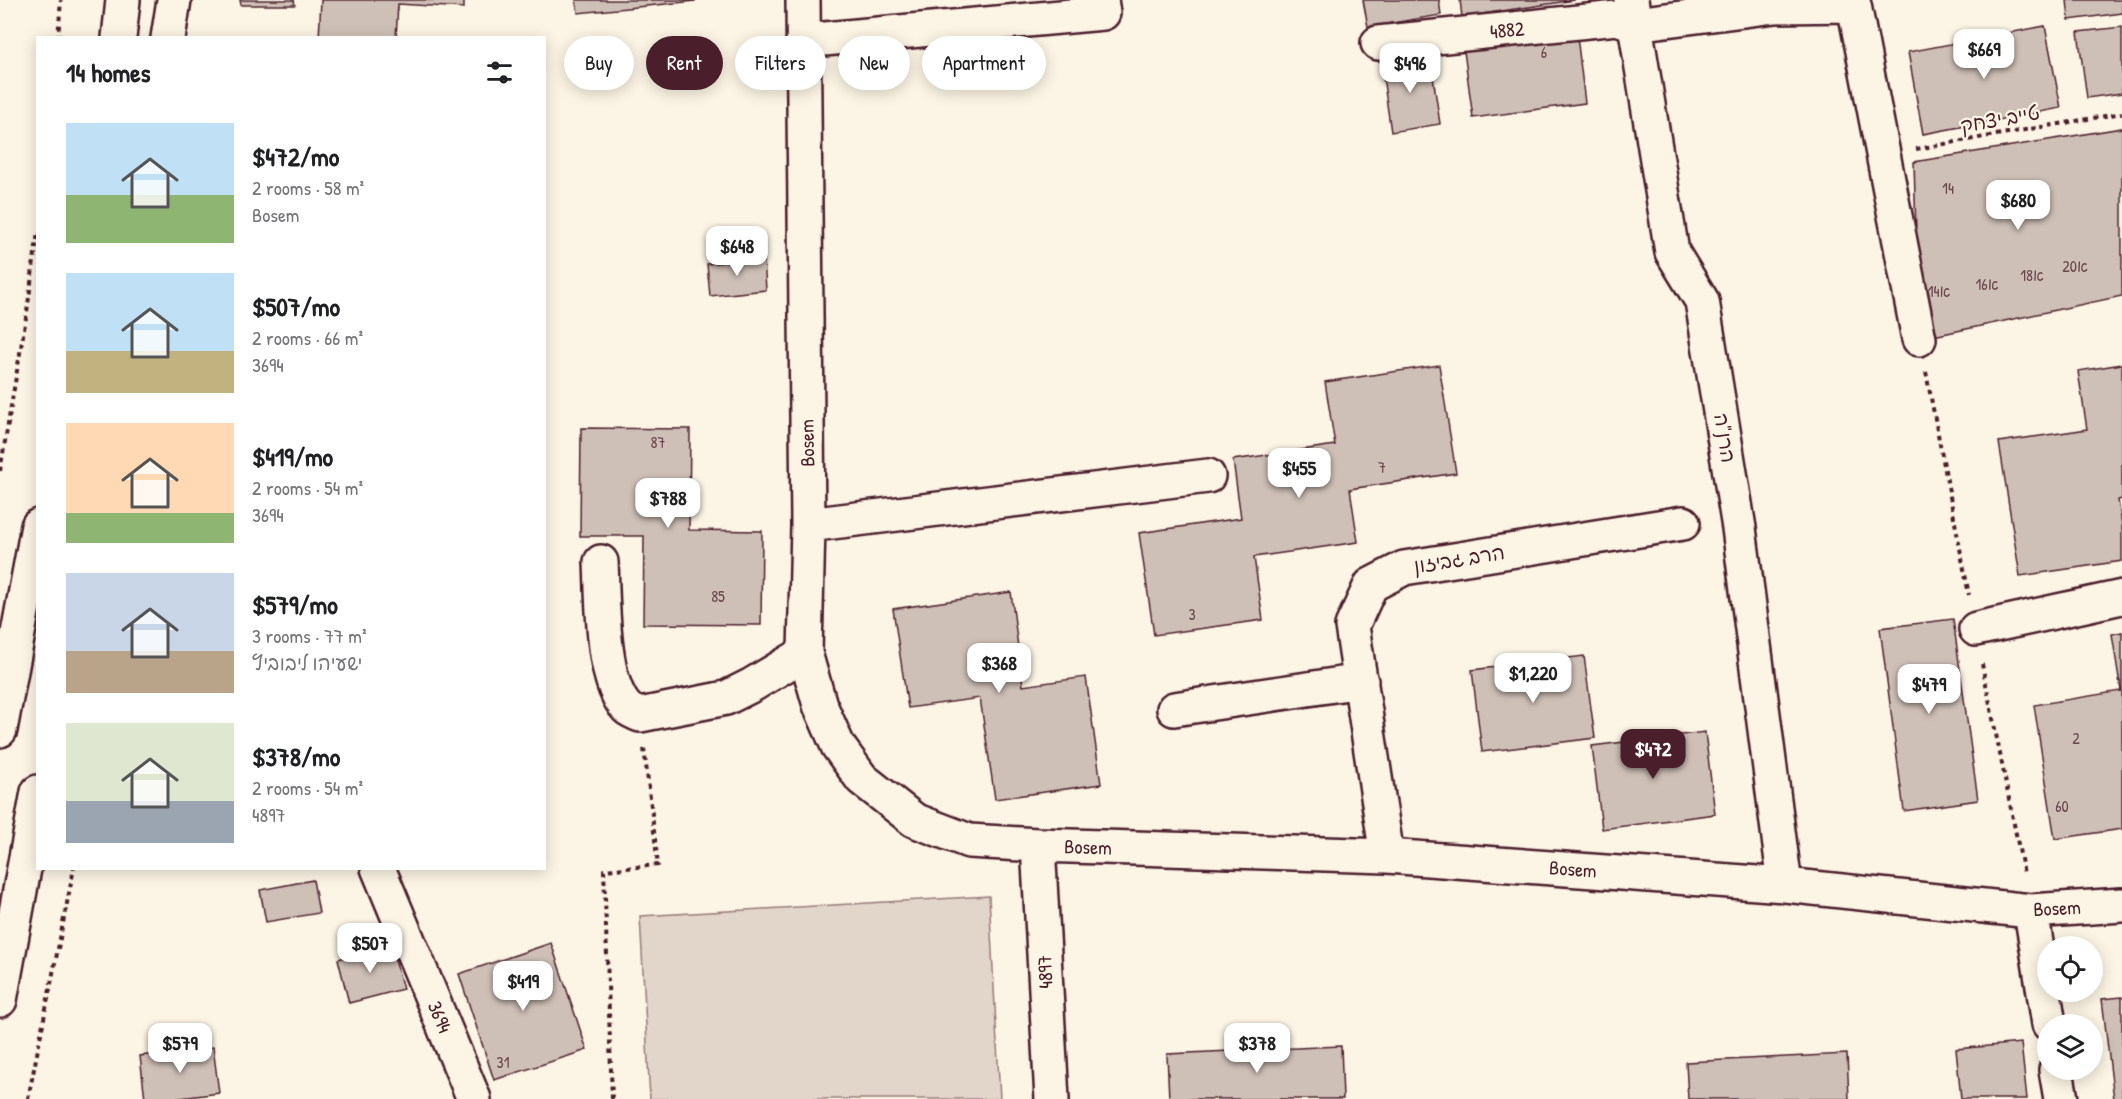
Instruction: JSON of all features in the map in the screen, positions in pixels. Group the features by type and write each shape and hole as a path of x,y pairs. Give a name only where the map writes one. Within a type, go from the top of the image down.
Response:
{"street":[{"path":"119,36 123,0"},
{"path":"168,36 174,0"},
{"name":"Bosem","path":"803,0 803,36"},
{"path":"826,39 1103,13 1101,0"},
{"name":"4882","path":"1378,43 1617,18 1633,12 1854,5 1882,154"},
{"name":"הרנ\"ה","path":"1633,12 1672,252 1702,301 1739,528 1785,885"},
{"name":"Bosem","path":"804,90 808,525 805,653 820,705 838,746 862,779 914,820 969,841 1387,856 1785,885 2031,910 2122,905"},
{"path":"1882,154 1919,339"},
{"path":"808,525 1208,476"},
{"name":"הרב גביזון","path":"1387,856 1352,626 1371,585 1404,568 1683,523"},
{"path":"0,730 36,537"},
{"path":"601,562 604,639 616,691 628,710 640,715 726,698 805,653"},
{"path":"1976,629 2122,597"},
{"path":"1174,709 1361,681"},
{"path":"0,1000 36,803"},
{"name":"4897","path":"1038,845 1052,1099"},
{"name":"3694","path":"379,870 474,1099"},
{"path":"2031,910 2047,1014"},
{"path":"2058,1080 2061,1099"}],"path":[{"path":"58,36 61,0"},
{"name":"טייב יצחק","path":"1882,154 2122,113"},
{"path":"0,471 36,247"},
{"path":"612,1099 604,870 658,865 640,715"},
{"path":"28,1099 74,870"}],"shaded area":[{"path":"989,896 1000,1099 650,1099 640,916"}],"building":[{"path":"240,0 294,0 295,5 241,5"},
{"path":"321,0 464,0 464,8 398,4 396,36 319,36"},
{"path":"576,0 695,0 695,1 578,13"},
{"path":"1363,0 1439,0 1441,15 1368,27"},
{"path":"1460,0 1575,0 1462,17"},
{"path":"2067,0 2122,0 2122,13 2069,20"},
{"path":"2045,26 2061,108 1923,134 1908,52"},
{"path":"2122,27 2122,93 2087,98 2078,32"},
{"path":"1577,36 1585,103 1473,118 1464,51"},
{"path":"1430,56 1440,124 1391,132 1381,63"},
{"path":"2122,128 2122,296 1919,339 1914,162"},
{"path":"764,258 766,290 710,296 707,264"},
{"path":"2122,364 2122,499 2118,500 2122,525 2122,561 2020,576 1999,442 2087,429 2078,371"},
{"path":"1439,365 1456,473 1350,489 1358,542 1254,557 1263,620 1154,635 1139,533 1241,518 1233,460 1335,445 1325,382"},
{"path":"581,428 690,429 689,530 762,531 761,625 643,624 644,536 580,536"},
{"path":"1011,592 1023,686 1086,677 1101,784 995,799 980,698 908,708 893,609"},
{"path":"1953,619 1978,800 1904,811 1880,628"},
{"path":"2122,632 2122,829 2055,839 2034,705 2121,691 2112,634"},
{"path":"1584,656 1595,738 1482,752 1472,670"},
{"path":"1705,732 1715,814 1602,829 1592,746"},
{"path":"313,880 319,913 266,922 260,890"},
{"path":"551,943 587,1050 494,1080 459,974"},
{"path":"391,945 403,989 349,1003 338,959"},
{"path":"2122,997 2122,1099 2114,1099 2103,999"},
{"path":"2021,1043 2027,1099 1961,1099 1956,1049"},
{"path":"1341,1046 1343,1099 1169,1099 1167,1054"},
{"path":"213,1047 219,1093 173,1099 145,1099 140,1056"},
{"path":"1847,1054 1849,1099 1688,1099 1686,1062"}]}
